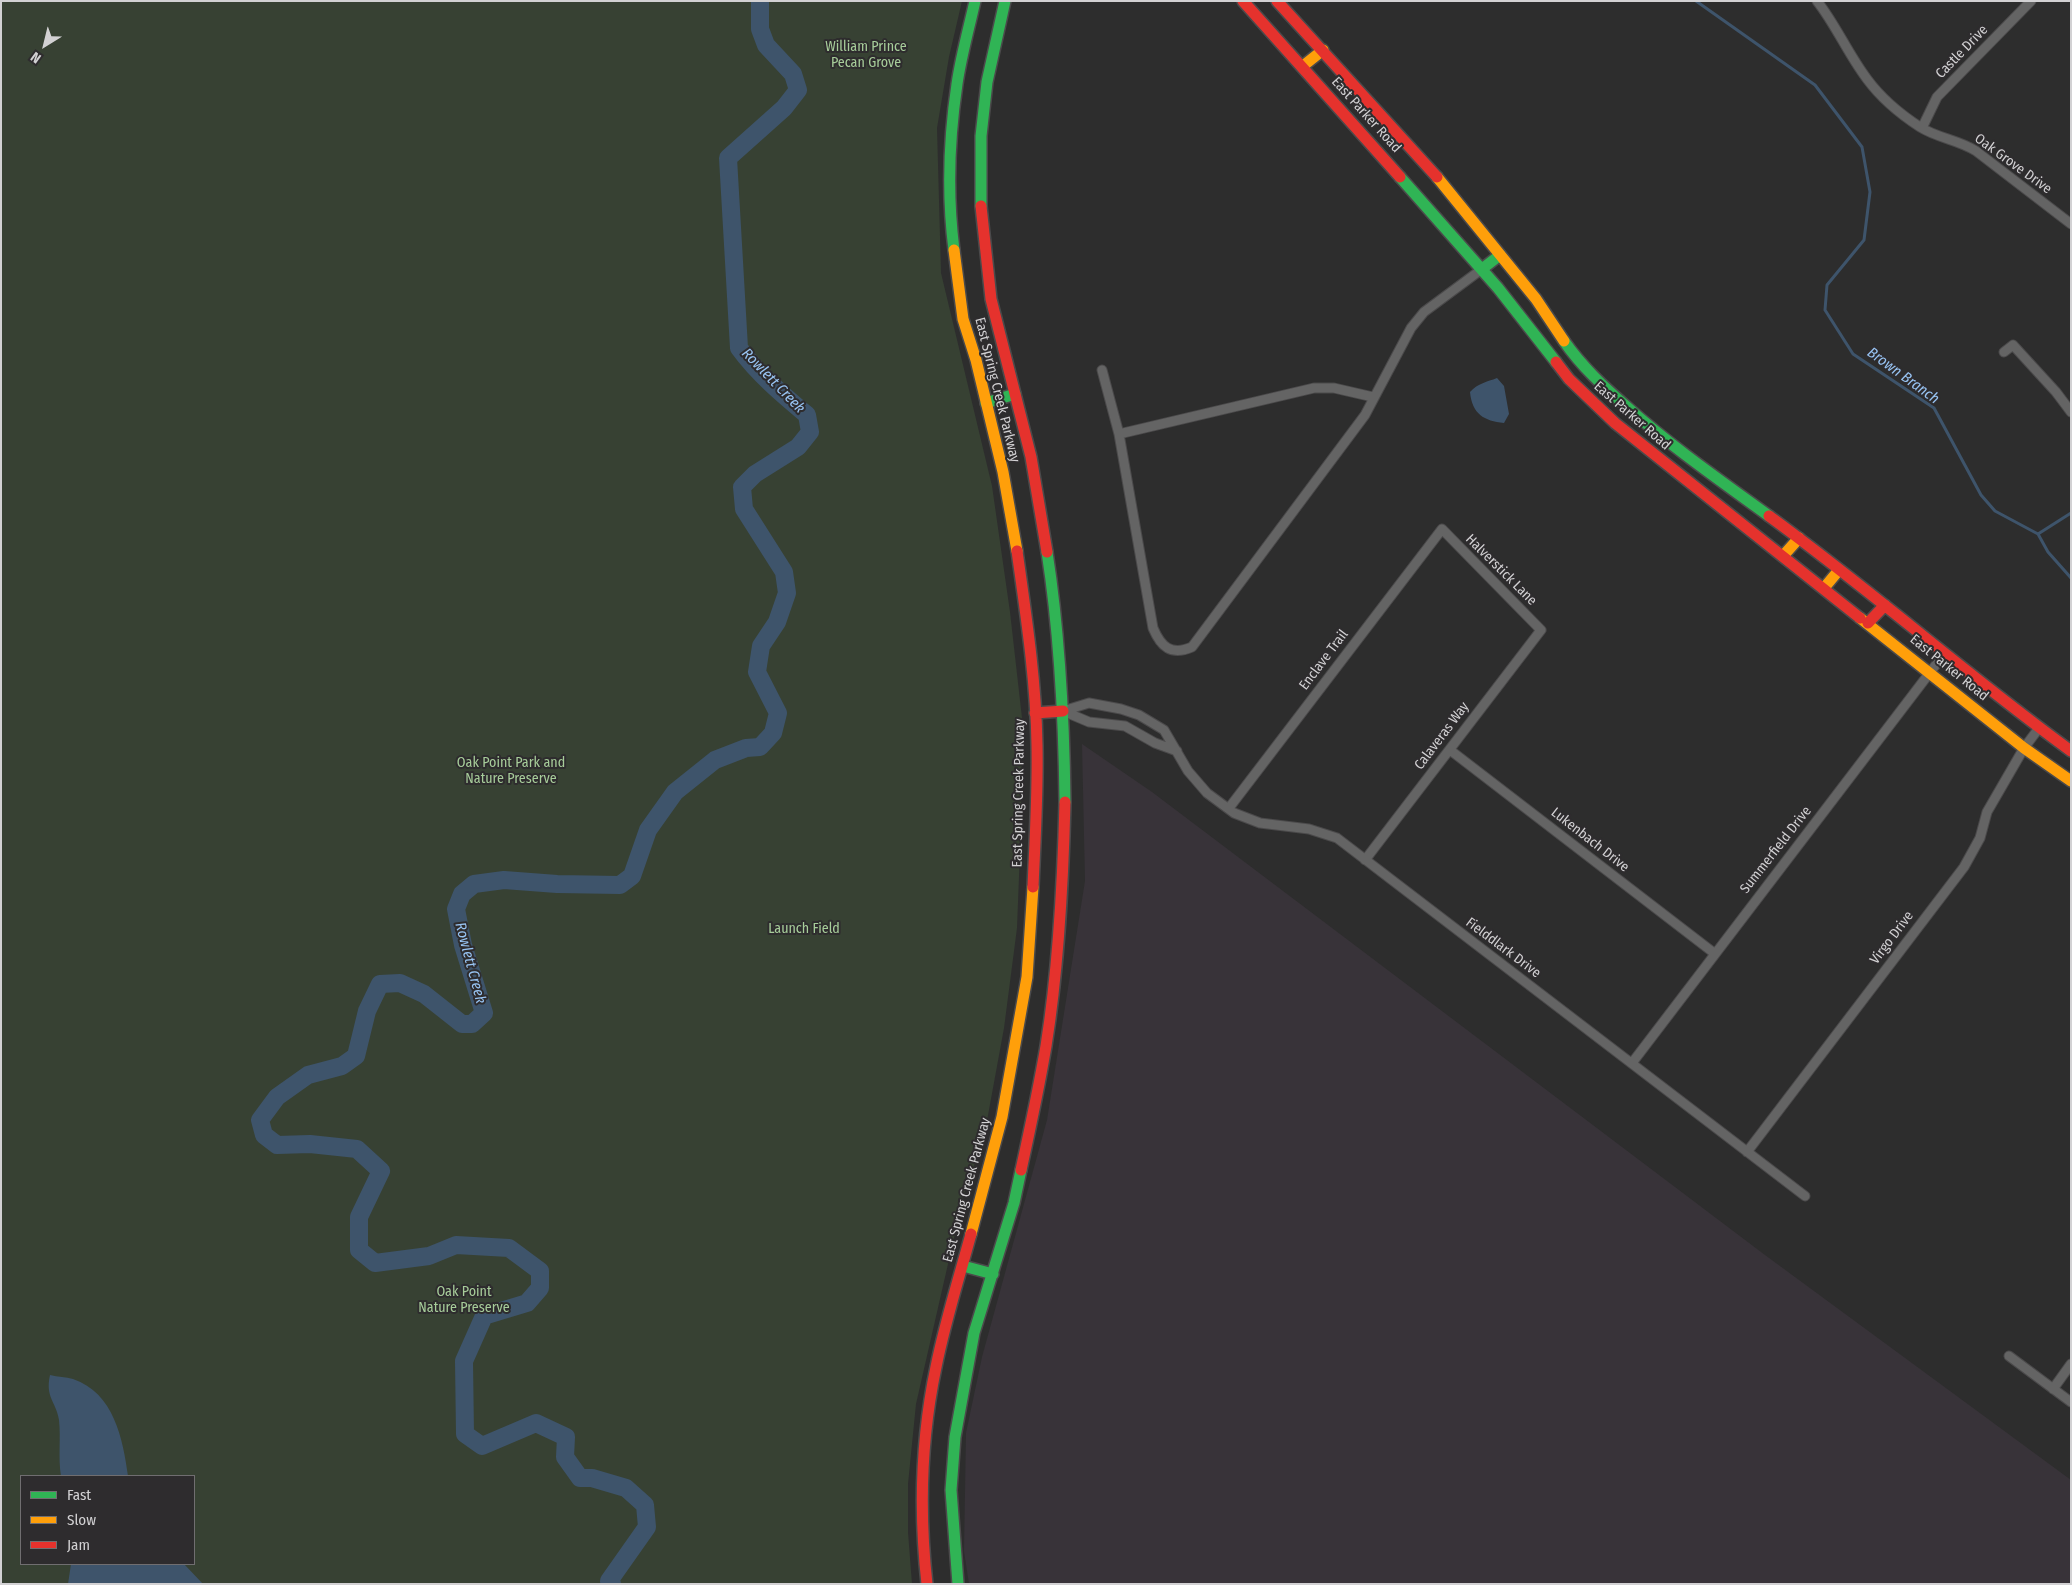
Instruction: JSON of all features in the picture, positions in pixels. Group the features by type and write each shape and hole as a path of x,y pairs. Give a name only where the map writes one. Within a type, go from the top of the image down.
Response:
{"main road":[{"name":"East Spring Creek Parkway","path":"927,1584 921,1512 925,1444 936,1366 1002,1116 1027,977 1036,831 1035,713 1031,652 1014,529 1003,472 963,319 951,224 950,169 957,84 974,1"},
{"name":"East Spring Creek Parkway","path":"958,1584 951,1490 955,1437 974,1334 1014,1203 1046,1046 1063,887 1065,801 1063,711 1055,602 1031,457 991,299 981,215 981,136 987,82 1005,1"},
{"name":"East Parker Road","path":"1243,1 1303,66 1482,269 1569,379 1615,423 1931,672 2024,748 2071,781"},
{"name":"East Parker Road","path":"1277,1 1368,97 1443,183 1546,312 1583,366 1628,409 1705,471 1799,538 1944,654 2071,751"},
{"path":"1303,66 1323,50"},
{"path":"1482,269 1500,255"},
{"path":"1569,379 1583,366"},
{"path":"986,403 1015,394"},
{"path":"1615,423 1628,409"},
{"path":"1694,487 1705,471"},
{"path":"1783,556 1799,538"},
{"path":"1824,588 1839,570"},
{"path":"1868,623 1884,605"},
{"path":"1035,713 1063,711"},
{"path":"963,1266 993,1274"}],"street":[{"name":"Castle Drive","path":"1922,128 1937,97 2031,1"},
{"name":"Oak Grove Drive","path":"1822,3 1866,78 1882,97 1922,128 1968,146 2071,224"},
{"path":"1102,370 1119,434 1153,628 1159,641 1170,650 1182,651 1192,647 1365,415 1411,328 1420,318 1482,269"},
{"path":"2004,352 2012,345 2056,392 2071,412"},
{"path":"1119,434 1314,388 1334,388 1373,397"},
{"name":"Halverstick Lane","path":"1442,529 1541,630"},
{"name":"Enclave Trail","path":"1229,808 1442,529"},
{"name":"Calaveras Way","path":"1365,860 1541,630"},
{"name":"Summerfield Drive","path":"1632,1063 1714,953 1944,654"},
{"name":"Fielddlark Drive","path":"1063,711 1089,703 1139,714 1164,730 1188,771 1207,793 1234,813 1260,823 1309,829 1337,838 1805,1196"},
{"path":"1063,711 1089,722 1125,726 1155,743 1177,751"},
{"name":"Virgo Drive","path":"1747,1152 1964,867 1980,838 1987,812 2024,748 2039,728"},
{"name":"Lukenbach Drive","path":"1450,750 1714,953"},
{"path":"2009,1356 2071,1402"},
{"path":"2053,1389 2071,1364"}],"shaded area":[{"path":"1082,744 1152,792 1765,1255 2071,1480 2071,1584 969,1584 964,1551 966,1433 982,1357 1047,1120 1085,881"}],"green space":[{"name":"Oak Point Park and Nature Preserve","path":"1,1 962,1 949,57 937,128 941,273 992,486 1010,612 1022,718 1021,825 1017,928 1004,1028 984,1137 964,1194 916,1404 908,1484 908,1532 912,1584 1,1584"}],"water":[{"path":"1497,378 1504,386 1509,414 1504,423 1480,415 1471,400 1470,392 1473,389"},
{"path":"50,1375 73,1379 87,1386 98,1395 114,1419 123,1447 128,1475 61,1475 59,1420 50,1394"},
{"path":"71,1565 185,1565 203,1584 68,1584"}],"waterway":[{"name":"Rowlett Creek","path":"612,1584 609,1581 647,1527 645,1505 626,1488 592,1478 580,1478 565,1457 566,1437 536,1423 482,1446 465,1434 464,1361 484,1316 527,1303 540,1288 540,1271 509,1248 456,1245 429,1256 375,1263 359,1250 359,1217 381,1171 357,1149 310,1144 277,1145 264,1135 260,1120 277,1097 308,1075 342,1066 356,1056 367,1011 380,984 400,983 424,994 462,1024 472,1024 484,1013 463,945 456,909 462,894 474,884 504,880 557,884 620,885 632,876 648,830 675,792 715,760 746,748 760,747 773,733 778,713 757,672 761,646 777,622 787,593 784,572 744,509 742,487 755,474 798,447 810,432 807,415 780,392 746,358 739,348 728,158 784,108 798,90 793,74 766,45 760,29 760,1"},
{"name":"Brown Branch","path":"1696,1 1815,85 1862,147 1870,192 1864,240 1827,285 1825,310 1853,354 1934,408 1981,495 1995,511 2038,534 2048,552 2071,578"},
{"path":"2038,534 2071,513"}],"traffic: fast":[{"path":"954,250 950,208 952,125 959,74 975,1"},
{"path":"981,206 981,136 987,82 1005,1"},
{"path":"1400,177 1498,288 1556,362"},
{"path":"1482,269 1500,255"},
{"path":"1564,341 1594,376 1644,422 1769,516"},
{"path":"986,403 1015,394"},
{"path":"1047,552 1055,614 1060,677 1064,739 1065,802"},
{"path":"958,1584 951,1490 955,1437 974,1333 1014,1203 1021,1170"},
{"path":"963,1266 993,1274"}],"traffic: slow":[{"path":"1303,66 1323,50"},
{"path":"1437,177 1536,299 1564,341"},
{"path":"954,250 963,319 976,360 1003,472 1017,551"},
{"path":"1783,556 1799,538"},
{"path":"1824,588 1839,570"},
{"path":"1860,618 2024,748 2071,781"},
{"path":"971,1234 1002,1117 1027,977 1033,887"}],"traffic: jam":[{"path":"1243,1 1400,177"},
{"path":"1277,1 1437,177"},
{"path":"981,206 991,299 1031,457 1047,552"},
{"path":"1556,362 1569,379 1615,423 1860,618"},
{"path":"1769,516 2071,751"},
{"path":"1017,551 1035,696 1037,781 1033,887"},
{"path":"1868,623 1885,605"},
{"path":"1035,713 1063,711"},
{"path":"1021,1170 1043,1061 1054,985 1062,893 1065,802"},
{"path":"927,1584 922,1502 927,1421 940,1350 971,1234"}],"park label":[{"name":"William Prince Pecan Grove","path":"866,56"},
{"name":"Launch Field","path":"804,929"},
{"name":"Oak Point Nature Preserve","path":"464,1300"}]}
